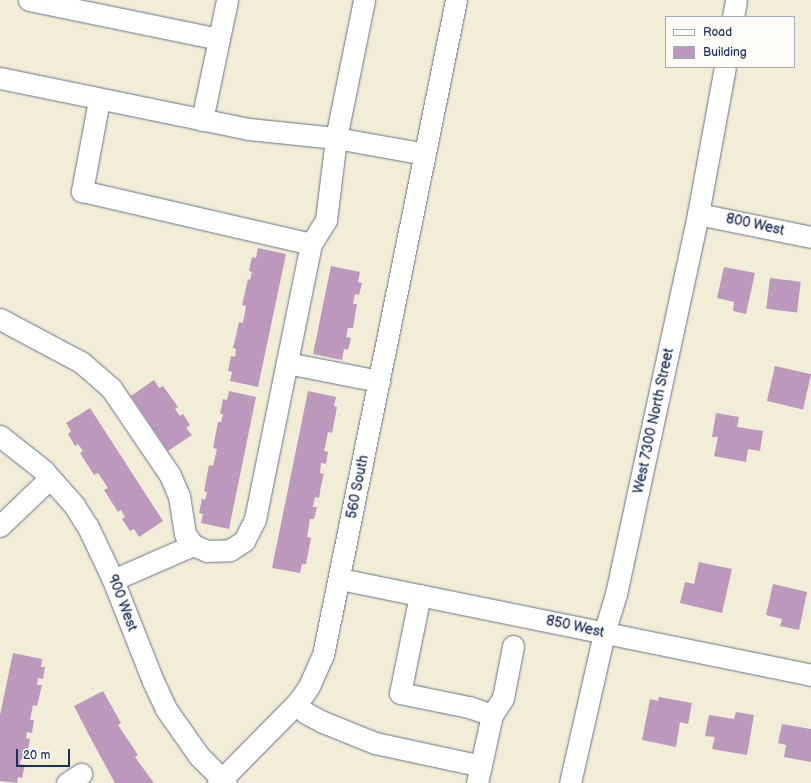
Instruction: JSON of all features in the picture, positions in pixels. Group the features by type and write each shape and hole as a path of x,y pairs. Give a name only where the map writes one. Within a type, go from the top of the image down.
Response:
{"street":[{"path":"29,0 97,7 219,39"},
{"path":"202,120 227,0"},
{"path":"0,319 81,362 111,388 170,475 179,496 185,534 193,545 208,551 230,550 249,534 287,363 311,244 326,220 336,138 364,0"},
{"name":"560 South","path":"222,782 296,704 309,686 323,655 340,579 456,0"},
{"path":"733,16 736,0"},
{"name":"West 7300 North Street","path":"572,780 604,633 616,594 698,214 725,68"},
{"path":"0,78 99,100 249,129 336,138 425,154"},
{"path":"99,100 82,191 311,244"},
{"name":"800 West","path":"698,214 811,237"},
{"path":"287,363 379,381"},
{"name":"900 West","path":"0,436 50,478 88,527 113,580 153,681 166,709 182,735 222,782"},
{"path":"0,526 50,478"},
{"path":"113,580 193,545"},
{"name":"850 West","path":"340,579 811,675"},
{"path":"420,595 400,693 469,707 492,715"},
{"path":"296,704 306,713 323,722 376,743 479,775 492,715 503,698 513,646"}],"building":[{"path":"258,248 286,254 258,387 230,381 232,372 228,371 231,356 235,357 236,349 233,348 239,322 243,323 246,306 242,305 248,279 250,280 252,272 249,271 252,257 256,258"},
{"path":"331,266 360,272 358,282 362,283 359,295 355,294 353,304 357,304 353,328 348,328 346,337 351,338 348,350 344,349 342,360 313,354"},
{"path":"724,267 755,273 746,314 733,311 734,302 717,298"},
{"path":"770,278 801,282 797,313 766,309"},
{"path":"775,366 811,374 803,409 767,401"},
{"path":"154,380 159,388 163,386 178,407 175,409 180,416 183,414 190,425 186,428 192,435 168,451 131,396"},
{"path":"229,391 256,397 229,529 201,523 203,514 199,513 202,499 205,500 207,492 204,491 209,465 213,466 217,449 213,448 218,422 221,422 223,414 220,414 223,399 227,400"},
{"path":"308,391 336,397 334,406 337,407 332,433 328,432 324,451 328,452 326,464 321,463 320,473 324,474 319,498 315,497 313,507 317,507 314,519 310,519 307,537 311,538 306,564 302,564 300,573 272,568"},
{"path":"90,408 163,521 139,537 134,529 130,531 122,519 125,517 121,510 118,512 104,490 108,488 98,473 94,475 80,453 83,451 78,444 75,446 68,434 71,431 66,423"},
{"path":"716,413 739,417 737,427 763,431 760,451 748,449 746,462 714,456 718,437 712,437"},
{"path":"699,562 732,569 722,613 680,603 685,582 694,584"},
{"path":"773,584 807,592 799,630 780,626 782,619 766,615"},
{"path":"13,653 42,659 41,667 45,667 43,679 38,678 37,685 42,685 37,706 33,705 30,720 34,720 32,733 27,732 26,738 30,739 26,760 21,759 20,764 25,765 22,778 18,777 17,783 0,781 0,715"},
{"path":"103,691 121,723 118,725 138,755 135,757 154,783 115,783 74,706"},
{"path":"659,697 692,703 688,724 680,722 676,747 642,740 650,699 658,701"},
{"path":"736,712 754,715 747,755 712,749 715,737 705,736 709,715 734,719"},
{"path":"782,724 811,729 811,762 784,757 786,745 778,743"}]}
